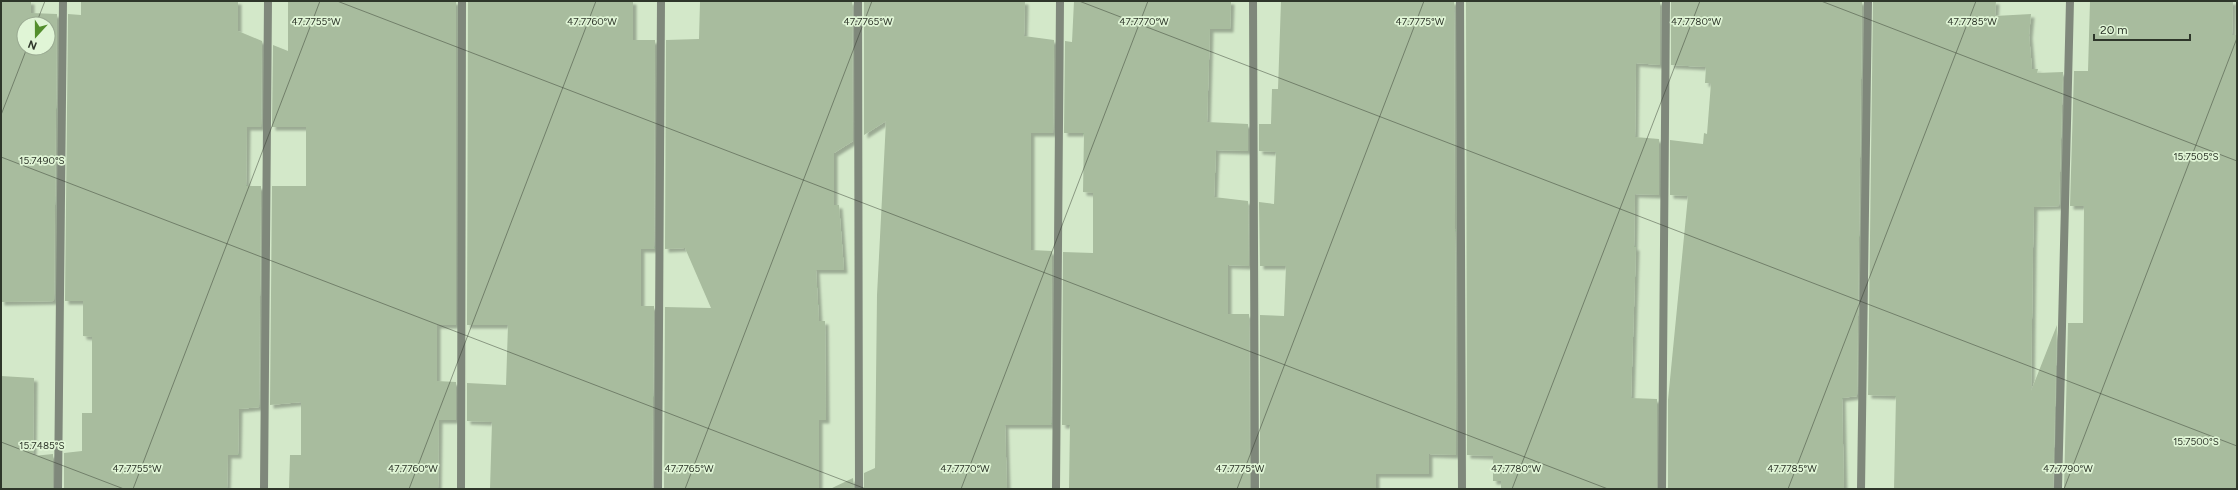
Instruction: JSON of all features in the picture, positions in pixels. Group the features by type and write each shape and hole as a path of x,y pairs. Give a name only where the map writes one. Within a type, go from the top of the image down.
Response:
{"street":[{"path":"58,489 63,1"},
{"path":"264,489 268,1"},
{"path":"461,489 462,1"},
{"path":"658,489 661,1"},
{"path":"858,1 859,489"},
{"path":"1056,489 1060,1"},
{"path":"1253,1 1255,489"},
{"path":"1460,1 1462,489"},
{"path":"1662,489 1666,1"},
{"path":"1861,489 1868,1"},
{"path":"2058,489 2070,1"}],"building":[{"path":"1,1 31,1 31,13 57,14 54,301 1,302"},
{"path":"81,1 238,1 238,31 262,41 261,127 247,127 246,186 261,186 259,407 239,409 238,455 228,455 227,489 64,489 64,453 82,451 82,413 92,413 92,337 83,336 83,301 65,301 68,14 81,15"},
{"path":"288,1 456,1 456,325 437,325 437,381 456,382 456,420 439,420 438,489 289,489 290,455 301,455 301,402 270,405 272,186 306,186 306,127 272,127 273,45 288,51"},
{"path":"468,1 633,1 633,40 655,40 654,249 641,249 641,306 654,306 652,489 490,489 492,422 467,421 467,383 506,385 508,325 467,325"},
{"path":"852,1 853,141 834,153 834,205 839,205 844,270 816,270 819,321 825,321 826,420 819,420 819,489 664,489 665,307 711,308 685,248 665,249 666,40 699,39 700,2"},
{"path":"864,1 1025,1 1024,36 1054,40 1053,133 1031,133 1031,250 1052,251 1051,425 1005,425 1007,489 864,489 864,473 875,468 877,295 886,121 864,135"},
{"path":"1074,1 1231,1 1230,29 1210,29 1207,122 1248,124 1248,151 1216,150 1214,197 1248,201 1249,266 1228,265 1228,314 1249,314 1250,489 1069,489 1070,425 1062,425 1063,252 1093,253 1093,193 1083,192 1084,133 1064,133 1065,41 1072,42"},
{"path":"1281,1 1454,1 1456,455 1429,454 1429,474 1376,474 1376,489 1260,489 1260,315 1284,316 1286,266 1260,266 1259,202 1274,204 1276,152 1259,151 1259,124 1271,124 1272,89 1278,89"},
{"path":"1466,1 1660,1 1660,65 1636,63 1635,137 1659,139 1659,195 1635,194 1634,247 1636,247 1631,398 1657,399 1657,489 1501,489 1501,481 1493,481 1493,456 1467,455"},
{"path":"1671,1 1862,1 1857,396 1842,398 1844,489 1668,489 1668,400 1688,196 1670,195 1670,140 1703,144 1704,133 1707,134 1711,83 1705,83 1706,67 1671,65"},
{"path":"1873,1 1996,1 1995,16 2031,14 2029,35 2032,69 2038,69 2037,73 2063,72 2059,206 2034,207 2033,248 2031,391 2057,325 2053,489 1894,489 1896,396 1868,395"},
{"path":"2090,1 2233,1 2232,35 2237,35 2237,489 2064,489 2068,323 2083,323 2084,206 2070,206 2074,71 2088,71"},
{"path":"1,376 34,378 33,456 53,454 53,489 1,489"},
{"path":"853,478 854,489 830,489"}]}
